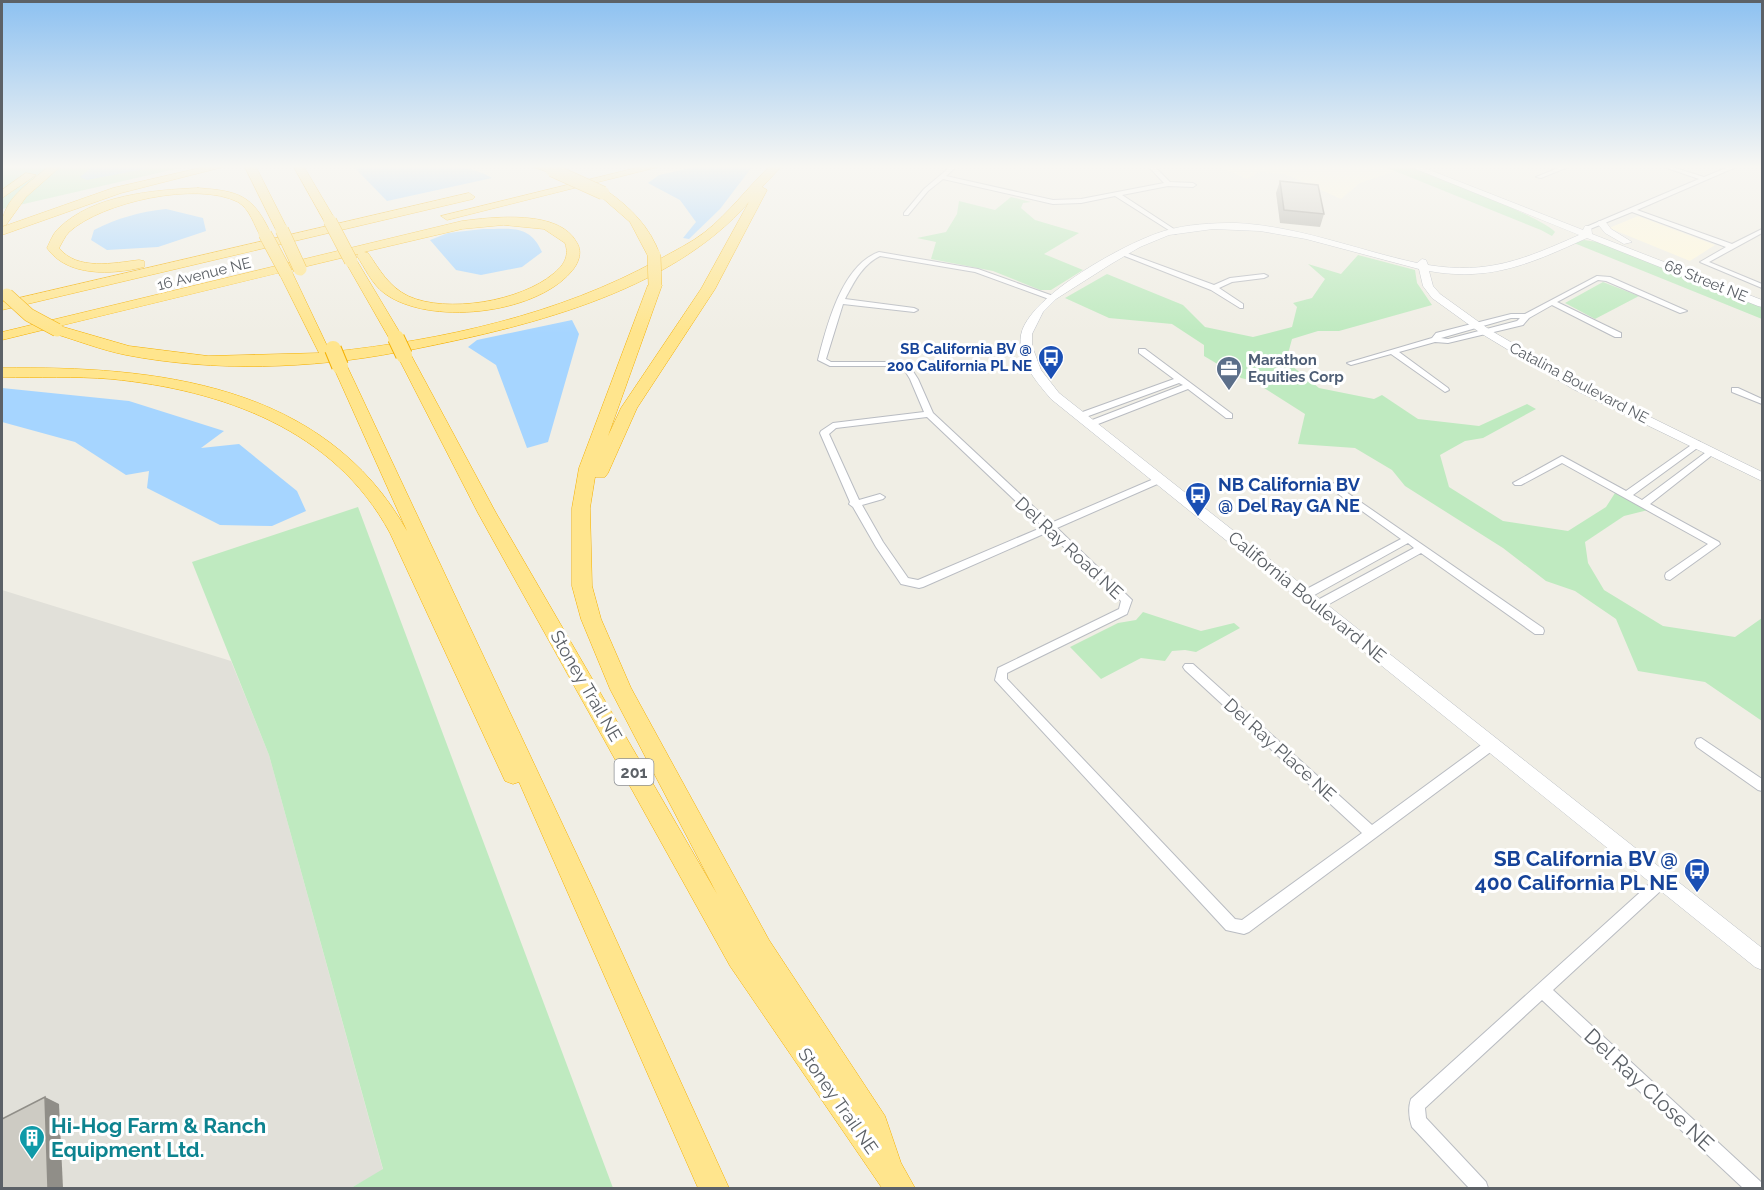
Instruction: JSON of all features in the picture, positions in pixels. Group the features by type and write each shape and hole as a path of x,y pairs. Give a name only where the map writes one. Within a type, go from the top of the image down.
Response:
{"highway":[{"path":"2,231 25,223"},
{"path":"75,223 56,238 53,248 59,257 77,264 130,265 198,254 343,223"},
{"path":"259,223 265,234 293,271"},
{"path":"278,223 293,271 583,895 714,1188"},
{"name":"Stoney Trail NE","path":"336,223 357,258 400,347 487,513 739,957 894,1181"},
{"name":"16 Avenue NE","path":"3,297 356,223"},
{"name":"16 Avenue NE","path":"2,323 421,223"},
{"path":"2,336 462,225 490,223"},
{"path":"357,258 396,295 422,305 461,308 501,303 546,286 567,268 574,252 574,246 562,233 541,225 520,223"},
{"path":"637,223 654,255 655,285 588,468 581,508 582,586 591,619 621,689 760,949 874,1127 894,1181"},
{"path":"3,297 29,315 57,330 94,342 146,353 256,360 365,352 483,331 598,295 663,264 715,230 722,223"},
{"path":"580,555 601,466 629,408 708,289 744,223"},
{"path":"2,374 94,373 186,386 268,412 312,434 333,451 355,471 388,513 552,855 583,895"}],"street":[{"path":"1152,223 1170,233"},
{"path":"1156,223 1170,233"},
{"path":"1547,223 1557,228 1560,236"},
{"name":"68 Street NE","path":"1556,223 1640,249 1762,297"},
{"name":"68 Street NE","path":"1564,223 1762,304"},
{"path":"1587,232 1601,223"},
{"path":"1602,223 1608,231 1640,249"},
{"path":"1666,223 1733,247"},
{"name":"California Boulevard NE","path":"1587,232 1509,267 1474,271 1423,265 1262,228 1218,227 1170,233 1141,243 1052,297 1039,308 1029,323 1025,339 1027,353 1038,378 1085,420 1762,960"},
{"name":"California Boulevard NE","path":"1423,265 1466,265 1499,261 1575,230"},
{"path":"1762,231 1703,262 1762,286"},
{"name":"Del Ray Road NE","path":"1052,297 976,270 879,254 872,256 852,279 840,301 822,360 830,364 904,364 910,368 929,414 1127,600 1123,611 1002,671 1001,680 1231,925 1244,927 1492,744"},
{"path":"1124,254 1214,288 1240,306"},
{"name":"Catalina Boulevard NE","path":"1423,265 1428,286 1436,296 1481,329 1577,386 1762,477"},
{"path":"1214,288 1230,280 1264,276"},
{"path":"1435,340 1439,335 1520,323 1526,316 1597,278 1607,279 1683,311"},
{"path":"840,301 914,310"},
{"path":"1551,302 1618,335"},
{"path":"1351,363 1435,340 1448,341 1511,316 1526,316"},
{"path":"1142,351 1229,416"},
{"path":"1393,352 1445,390"},
{"path":"1085,420 1179,380"},
{"path":"1085,420 1188,386"},
{"path":"1735,390 1762,402"},
{"path":"929,414 833,426 824,433 854,504 868,529 905,581 919,584 1159,480"},
{"path":"1628,494 1697,444"},
{"path":"1644,503 1712,452"},
{"path":"1518,483 1562,459 1715,544 1670,576"},
{"path":"1333,486 1539,631"},
{"path":"854,504 880,497"},
{"path":"1305,595 1408,539"},
{"path":"1318,605 1421,549"},
{"name":"Del Ray Place NE","path":"1189,667 1370,832"},
{"path":"1701,743 1762,786"},
{"path":"1480,1188 1418,1121 1417,1105 1662,881"},
{"name":"Del Ray Close NE","path":"1543,992 1755,1188"}],"shaded area":[{"path":"1622,223 1655,223 1715,245 1690,261 1609,228"},
{"path":"2,590 231,661 269,755 383,1170 351,1188 2,1188"}],"green space":[{"path":"952,223 1044,223 1079,233 1044,254 1083,270 1051,290 1040,290 993,271 931,259 936,242 917,238 946,232"},
{"path":"1523,223 1541,223 1555,232 1552,236"},
{"path":"1584,240 1598,242 1762,307 1762,319 1574,243"},
{"path":"1358,255 1415,270 1417,283 1432,305 1339,331 1318,331 1292,339 1286,361 1319,388 1374,399 1382,395 1418,419 1479,426 1527,404 1536,409 1483,438 1465,441 1440,455 1449,487 1503,521 1568,531 1606,507 1615,493 1648,510 1624,516 1585,542 1588,563 1604,590 1663,626 1735,637 1762,618 1762,721 1705,682 1638,671 1616,619 1575,591 1546,581 1503,548 1405,486 1392,470 1355,448 1298,444 1305,414 1253,381 1241,378 1204,356 1204,345 1172,324 1109,318 1065,298 1107,274 1183,305 1205,327 1253,337 1292,327 1297,307 1293,303 1312,298 1325,279 1308,264 1341,274"},
{"path":"1603,282 1639,296 1595,319 1565,303"},
{"path":"358,507 613,1188 351,1188 383,1169 269,755 192,562"},
{"path":"1143,612 1201,631 1234,623 1240,628 1196,652 1172,651 1165,661 1141,658 1101,679 1070,647 1118,623 1136,620"}],"water":[{"path":"111,223 204,223 206,231 158,247 107,250 91,240 94,230"},
{"path":"696,223 706,223 689,239 683,238"},
{"path":"510,229 525,232 532,237 542,252 522,267 481,275 456,270 430,240 448,233"},
{"path":"572,320 579,334 548,442 527,448 496,365 468,347 477,340"},
{"path":"2,388 129,401 224,431 201,448 239,444 297,491 306,511 272,526 220,525 147,488 149,471 126,475 75,442 2,422"}],"building":[{"name":"Hi-Hog Farm & Ranch Equipment Ltd.","path":"45,1097 48,1188 2,1188 2,1119"}],"place":[{"name":"SB California BV @ 200 California PL NE","path":"1051,381"},
{"name":"Marathon Equities Corp","path":"1229,392"},
{"name":"NB California BV @ Del Ray GA NE","path":"1198,518"},
{"name":"SB California BV @ 400 California PL NE","path":"1697,894"},
{"name":"Hi-Hog Farm & Ranch Equipment Ltd.","path":"32,1161"}]}
